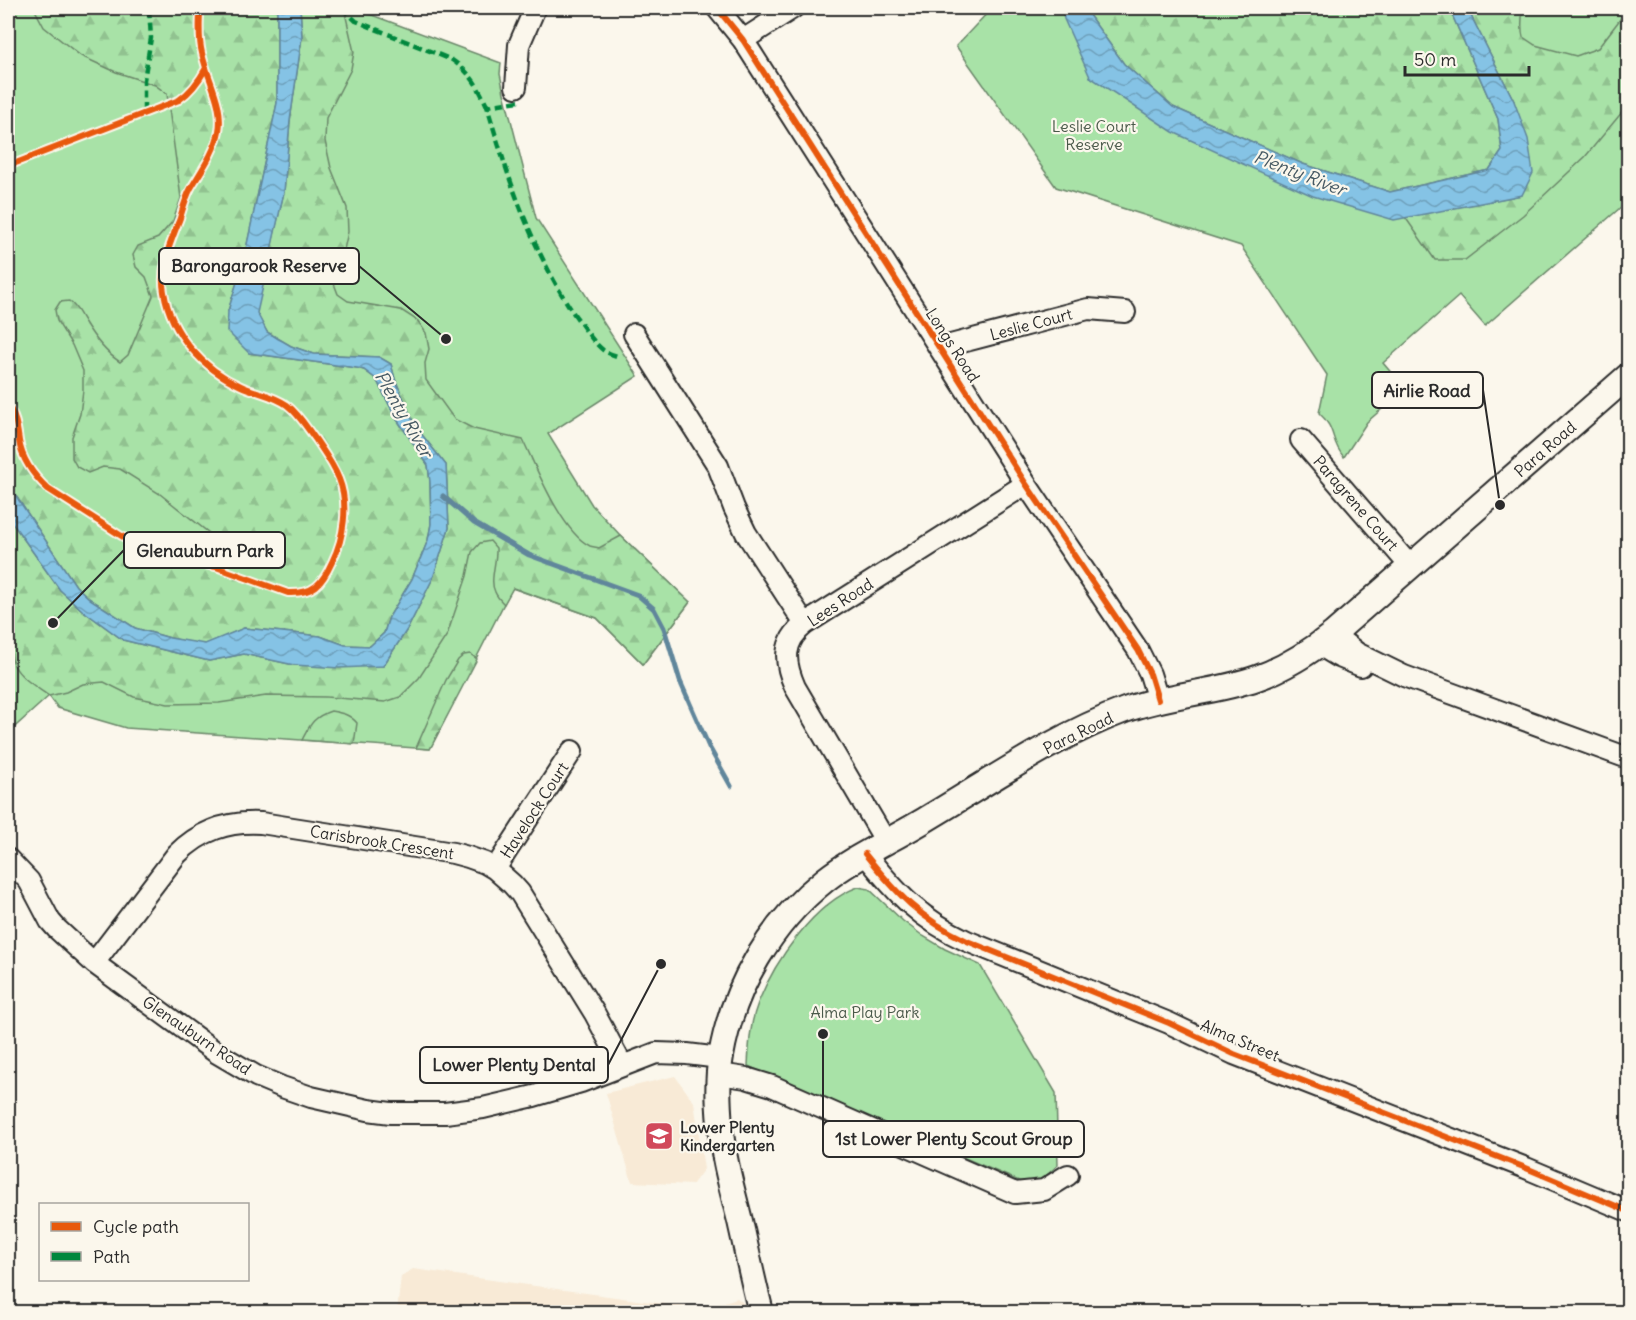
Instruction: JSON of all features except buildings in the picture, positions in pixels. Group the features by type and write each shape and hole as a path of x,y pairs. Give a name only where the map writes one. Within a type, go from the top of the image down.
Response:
{"main road":[{"name":"Para Road","path":"761,1312 727,1167 720,1126 720,1066 730,1017 739,994 770,937 782,922 810,893 841,869 1065,737 1126,710 1158,700 1256,679 1300,658 1326,639 1629,376"},
{"name":"Para Road","path":"740,1221 778,1312"}],"street":[{"path":"516,87 519,45 535,8"},
{"name":"Longs Road","path":"717,8 743,40 1026,484 1138,650 1150,674 1158,700"},
{"path":"743,40 793,8"},
{"name":"Leslie Court","path":"939,348 1088,309 1125,312"},
{"path":"633,344 718,466 743,527 805,624"},
{"name":"Paragrene Court","path":"1301,440 1410,566"},
{"name":"Lees Road","path":"875,848 790,676 787,665 792,636 805,624 1026,484"},
{"path":"1326,639 1404,676 1629,758"},
{"name":"Havelock Court","path":"495,869 572,751"},
{"name":"Carisbrook Crescent","path":"94,963 177,854 197,837 211,829 238,823 261,823 453,853 485,863 512,884 529,907 595,1014 622,1065"},
{"name":"Alma Street","path":"875,848 894,889 926,918 946,931 1169,1023 1234,1054 1526,1168 1629,1211"},
{"name":"Glenauburn Road","path":"8,859 29,881 57,930 94,963 209,1047 256,1076 311,1097 392,1113 445,1113 483,1108 581,1082 656,1053 687,1054 772,1086 1015,1193 1044,1191 1068,1175"}],"shaded area":[{"name":"Lower Plenty Kindergarten","path":"675,1076 694,1102 704,1169 692,1185 632,1182 606,1093"},
{"path":"413,1269 702,1309 737,1298 746,1305 749,1312 397,1312 401,1276"}],"green space":[{"path":"8,8 277,8 249,353 357,368 320,636 8,484"},
{"path":"34,8 277,8 277,103 243,264 228,311 249,353 357,368 376,379 396,418 428,465 431,524 428,540 412,579 389,617 384,633 370,646 345,645 320,636 244,628 205,645 135,628 90,599 76,586 8,484 8,405 17,427 26,461 33,473 48,489 148,552 216,567 214,537 160,494 120,469 103,467 88,473 77,467 72,458 72,437 80,414 83,371 72,345 57,321 55,310 60,302 69,301 110,354 120,362 128,355 153,296 146,277 136,267 133,255 138,246 158,238 173,221 181,198 167,94 155,85 116,72 81,56 44,27"},
{"path":"300,8 353,8 501,63 500,74 504,93 536,218 638,376 548,434 592,505 690,602 643,664 597,618 512,588 430,749 126,728 58,708 49,696 8,733 8,517 82,610 123,640 209,661 395,379 314,354"},
{"path":"300,8 344,8 354,52 351,69 326,118 325,141 331,168 347,208 348,232 333,281 338,294 348,301 401,310 418,321 426,333 429,349 425,363 426,380 454,419 474,429 523,440 560,514 580,539 590,546 599,548 621,536 690,602 643,664 597,618 513,588 504,604 493,588 496,548 490,541 480,543 472,552 467,576 447,635 419,678 400,697 385,702 326,697 266,696 219,703 168,704 134,697 104,682 83,684 66,692 49,696 25,678 14,665 11,649 13,616 8,601 8,517 60,590 82,610 123,640 209,661 244,654 294,665 383,666 408,628 433,578 449,528 446,465 415,426 391,364 379,357 314,354 291,346 267,332 256,313 284,192 290,121 302,37"},
{"name":"Leslie Court Reserve","path":"992,8 1628,8 1628,201 1485,326 1459,296 1383,363 1405,389 1367,422 1344,457 1329,425 1319,413 1327,375 1241,246 1056,187 956,46"},
{"path":"1084,8 1449,8 1498,119 1502,151 1489,170 1390,192 1303,164 1173,107 1124,64"},
{"path":"1467,8 1522,8 1523,37 1535,45 1576,56 1598,48 1628,9 1628,105 1585,157 1523,215 1465,260 1435,260 1405,217 1522,195 1514,101"},
{"path":"470,654 477,659 430,749 416,748 446,680 458,660"},
{"path":"331,711 345,714 357,723 354,744 302,740 313,722"},
{"name":"Alma Play Park","path":"858,887 869,889 903,921 923,936 980,965 1056,1093 1058,1165 1038,1183 1019,1181 748,1066 753,1018 775,969 798,935 826,906"}],"water":[{"name":"Plenty River","path":"277,8 300,8 302,37 290,121 284,192 257,313 267,332 291,346 314,354 379,357 391,364 415,426 446,465 449,528 433,578 408,628 383,666 339,668 294,665 244,654 209,661 123,640 82,610 60,590 8,517 8,484 76,586 90,599 135,628 170,638 205,644 244,628 320,636 345,645 370,646 384,633 389,617 412,579 428,540 431,524 428,465 396,418 376,379 364,370 249,353 227,331 228,311 243,263 277,103"},
{"name":"Plenty River","path":"1062,8 1084,8 1124,64 1173,107 1303,164 1390,192 1489,170 1502,151 1498,119 1449,8 1467,8 1514,101 1528,139 1533,173 1522,195 1394,220 1313,196 1173,132 1090,77 1064,19"}],"waterway":[{"path":"443,496 474,523 529,555 638,595 654,609 664,628 680,681 709,747 731,786"}],"marked path":[{"path":"144,112 144,80 151,38 149,8"},
{"path":"342,8 356,21 452,60 473,80 487,106"},
{"path":"519,101 487,106 523,213 546,265 574,314 603,350 620,357"}],"cycle path":[{"path":"8,405 16,422 23,455 33,473 43,484 148,552 216,567 288,593 311,589 321,582 328,570 340,542 344,521 342,489 331,463 303,421 287,405 227,379 202,360 181,336 164,292 164,263 170,245 191,188 211,154 219,131 217,101 201,47 200,8"},
{"path":"717,8 743,40 1026,484 1138,650 1150,674 1158,700"},
{"path":"8,166 179,100 195,86 206,68"},
{"path":"865,854 910,904 936,924 967,941 1169,1023 1234,1054 1526,1168 1628,1211"}],"place":[{"name":"Barongarook Reserve","path":"446,339"},
{"name":"Airlie Road","path":"1500,505"},
{"name":"Glenauburn Park","path":"53,623"},
{"name":"Lower Plenty Dental","path":"661,964"},
{"name":"1st Lower Plenty Scout Group","path":"823,1034"},
{"name":"Lower Plenty Kindergarten","path":"659,1136"}]}
